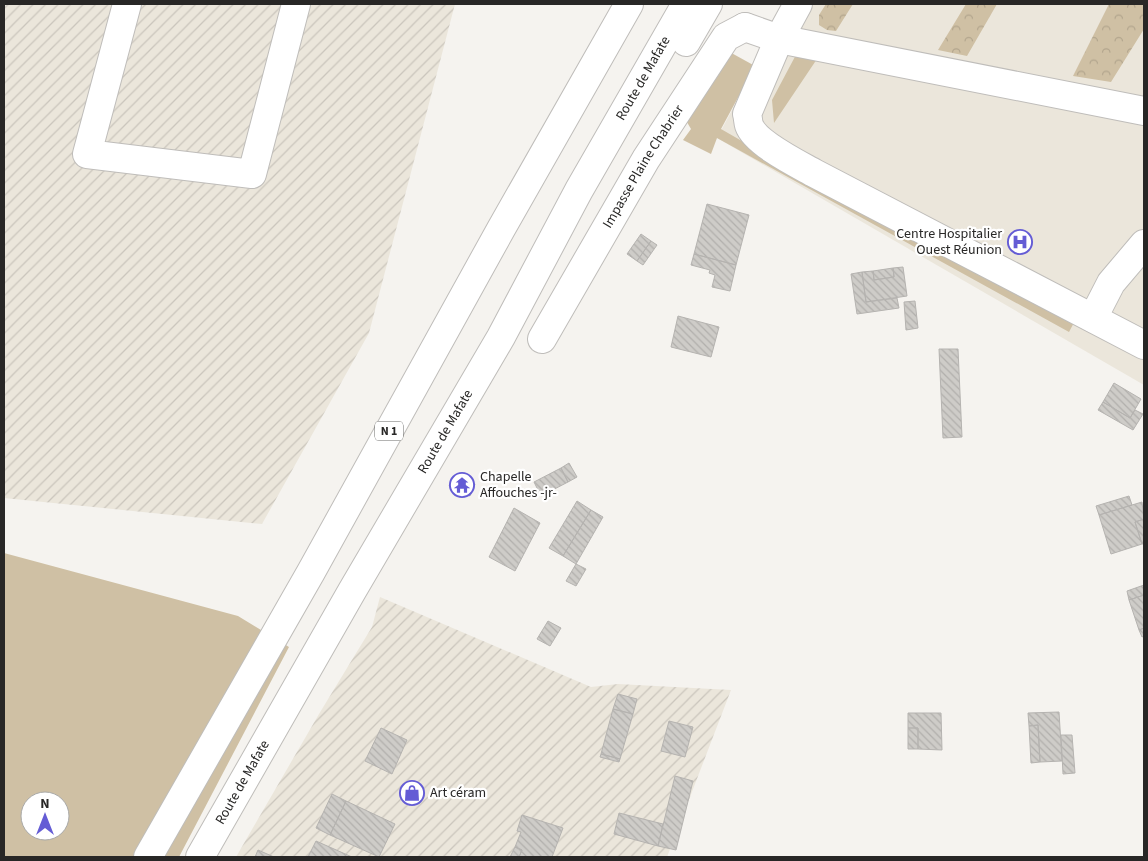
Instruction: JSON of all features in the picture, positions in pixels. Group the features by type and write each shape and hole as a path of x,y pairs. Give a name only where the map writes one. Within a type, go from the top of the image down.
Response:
{"main road":[{"path":"128,4 87,154 252,174 296,4"},
{"name":"N 1","path":"148,857 311,572 501,229 629,4"},
{"name":"Route de Mafate","path":"200,857 357,582 501,337 579,190 686,4"},
{"path":"501,337 598,192 709,4"},
{"path":"798,4 779,39 747,114 749,126 756,136 782,155 814,173 1093,318 1142,339"},
{"path":"747,15 779,39 1144,112"},
{"name":"Impasse Plaine Chabrier","path":"542,339 646,159 726,37 747,15"},
{"path":"1093,318 1111,283 1144,244"}],"shaded area":[{"path":"4,4 455,4 369,333 262,524 4,498"},
{"name":"Centre Hospitalier Ouest Réunion","path":"789,4 1144,4 1144,385 717,138"},
{"path":"380,597 591,687 618,684 731,690 667,857 236,857 372,627"}],"green space":[{"path":"826,4 853,4 836,31 827,30 819,25 819,15"},
{"path":"966,4 997,4 967,56 938,50"},
{"path":"1109,4 1144,4 1144,29 1111,82 1073,76"},
{"path":"726,50 755,66 721,129 806,178 1077,317 1069,332 717,138 711,154 683,140 691,129 684,117"},
{"path":"798,51 819,56 774,123 772,100"},
{"path":"4,553 238,616 289,647 179,857 4,857"}],"building":[{"path":"707,204 749,215 736,265 694,254"},
{"path":"641,234 651,241 637,261 627,254"},
{"path":"651,241 657,245 643,265 637,261"},
{"path":"694,254 736,265 730,291 712,287 715,275 709,273 710,270 691,265"},
{"path":"903,267 907,296 866,302 862,272 873,271 874,280 894,277 893,268"},
{"path":"893,268 894,277 874,280 873,271"},
{"path":"862,272 866,302 897,298 899,308 857,314 851,274"},
{"path":"915,301 918,328 906,330 904,302"},
{"path":"678,316 719,327 711,357 671,347"},
{"path":"939,349 958,349 962,437 943,438"},
{"path":"1114,383 1141,399 1130,418 1103,402"},
{"path":"1103,402 1130,418 1135,410 1143,414 1133,430 1098,410"},
{"path":"569,463 577,477 568,482 561,468"},
{"path":"561,468 568,482 541,496 534,482"},
{"name":"Chapelle Affouches -jr-","path":"455,475 475,484 470,496 449,486"},
{"path":"1129,496 1132,505 1099,515 1096,506"},
{"path":"577,501 591,510 563,556 549,548"},
{"path":"1142,502 1144,519 1135,522 1142,544 1111,554 1099,515"},
{"path":"514,508 540,523 515,571 489,557"},
{"path":"591,510 603,517 576,564 563,556"},
{"path":"1144,519 1144,544 1142,544 1135,522"},
{"path":"576,564 586,569 576,586 566,581"},
{"path":"1144,585 1144,595 1129,600 1127,591"},
{"path":"1144,595 1144,628 1139,630 1129,600"},
{"path":"548,621 561,628 550,646 537,639"},
{"path":"1144,628 1144,636 1142,637 1139,630"},
{"path":"618,694 637,699 633,714 613,709"},
{"path":"613,709 633,714 620,759 601,754"},
{"path":"1059,712 1062,761 1040,762 1038,725 1029,726 1028,713"},
{"path":"908,713 941,713 942,750 918,749 918,728 908,728"},
{"path":"669,721 693,727 685,757 661,751"},
{"path":"1038,725 1040,762 1031,763 1029,726"},
{"path":"381,728 407,740 392,774 365,761"},
{"path":"908,728 918,728 918,749 908,749"},
{"path":"1061,735 1072,735 1075,773 1063,774"},
{"path":"601,754 620,759 619,762 600,757"},
{"path":"675,776 693,781 676,850 658,846"},
{"path":"332,794 346,801 330,835 316,828"},
{"path":"346,801 395,824 379,857 330,835"},
{"path":"619,813 663,824 658,846 614,834"},
{"path":"522,815 563,828 552,857 519,857 522,850 515,847 521,832 517,831"},
{"path":"316,841 352,857 308,857"},
{"path":"515,847 522,850 519,857 510,857"},
{"path":"258,850 274,857 255,857"}],"place":[{"name":"Centre Hospitalier Ouest Réunion","path":"1020,242"},
{"name":"Chapelle Affouches -jr-","path":"462,485"},
{"name":"Art céram","path":"412,793"}]}
